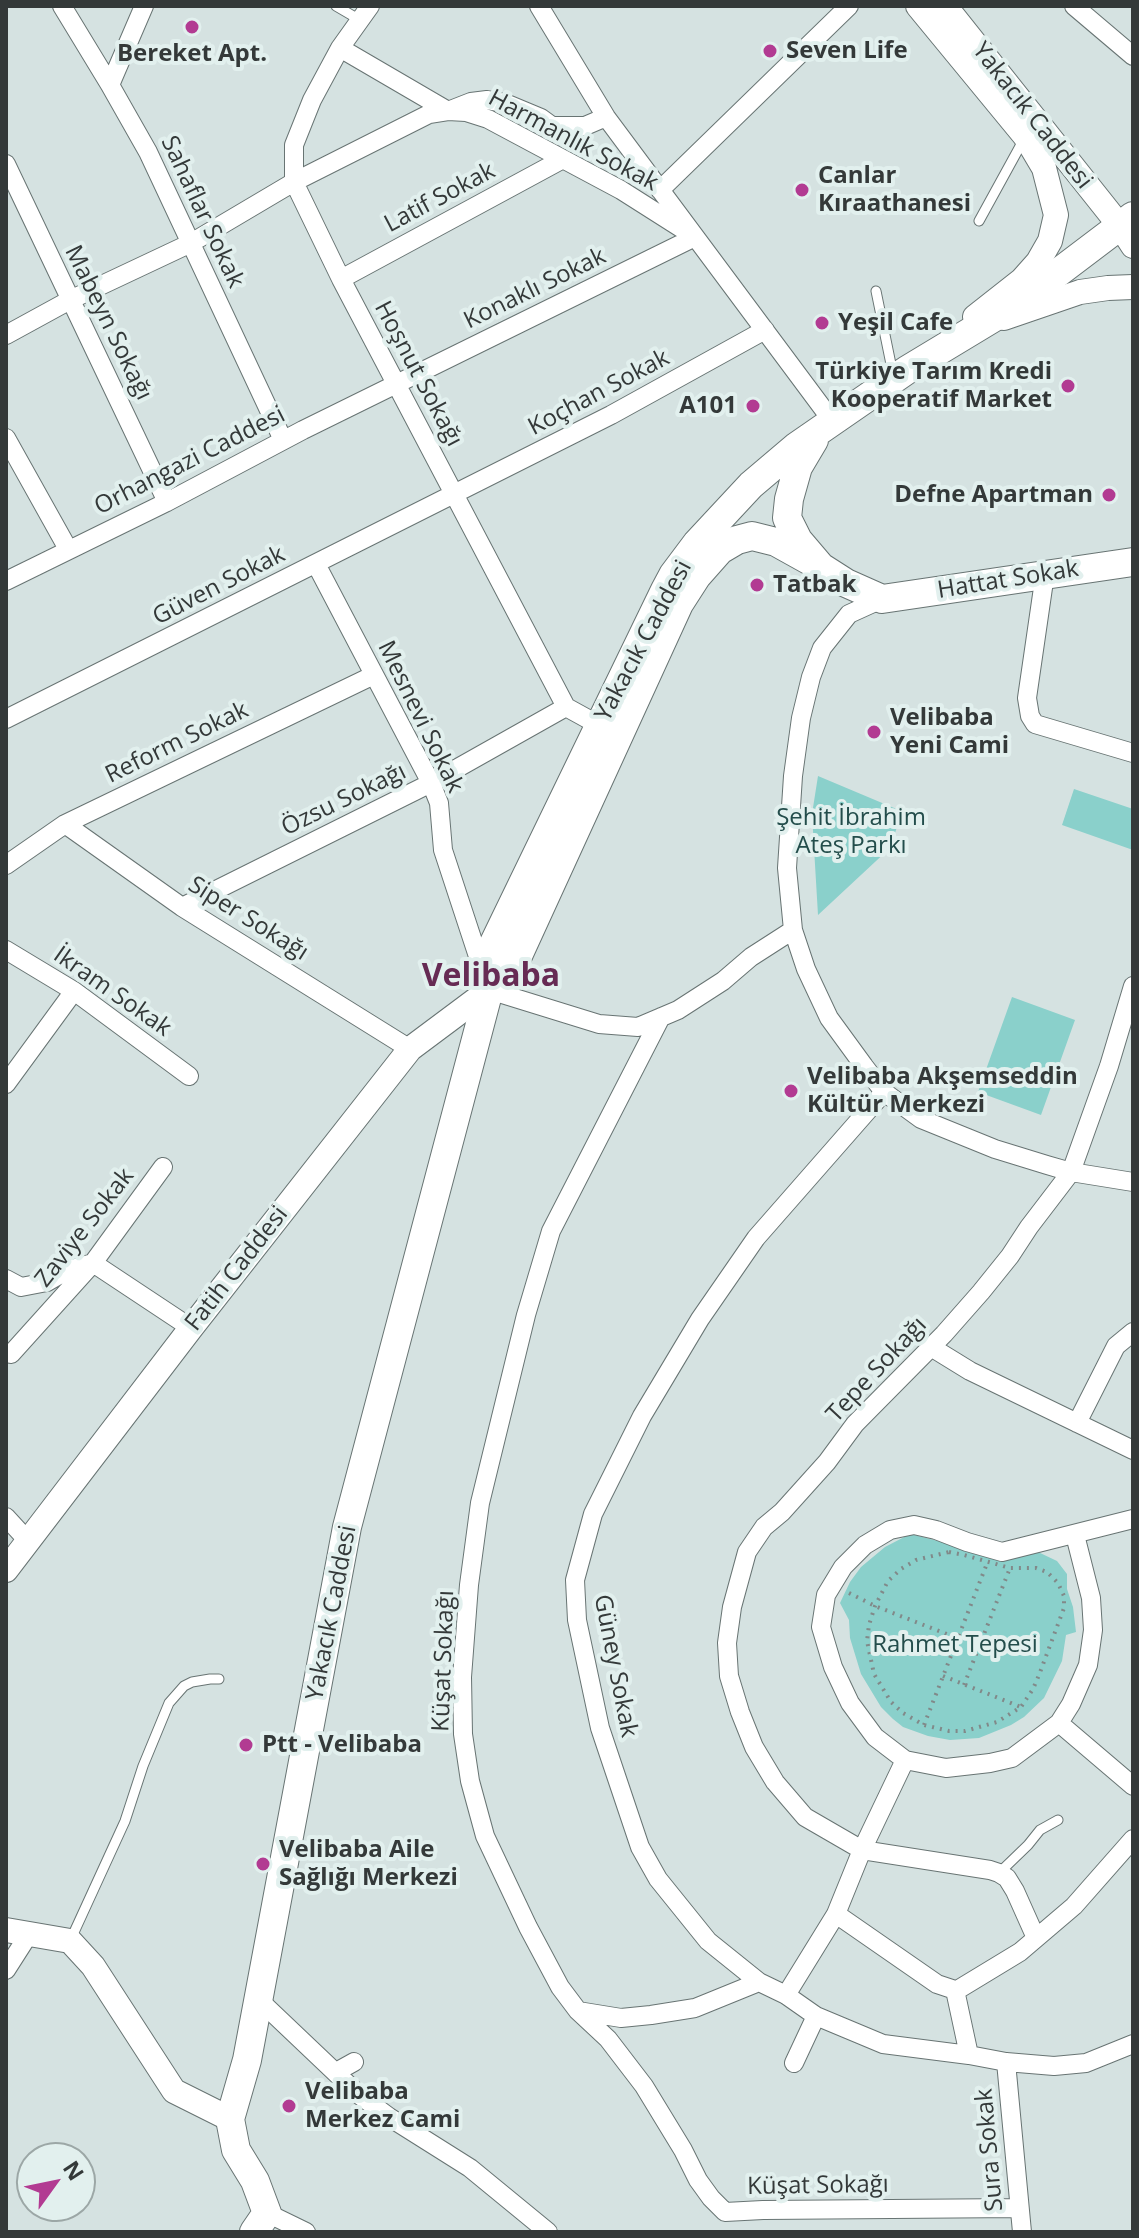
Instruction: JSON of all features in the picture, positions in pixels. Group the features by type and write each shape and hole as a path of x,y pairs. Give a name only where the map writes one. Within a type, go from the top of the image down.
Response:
{"main road":[{"name":"Yakacık Caddesi","path":"609,730 673,575 697,543 763,473 901,375 1129,230"},
{"path":"821,567 798,540 787,518 798,467 827,426"},
{"name":"Yakacık Caddesi","path":"230,2119 247,2060 347,1527 489,990 492,947 679,604 697,576 720,550 752,536 765,538 846,583 882,599"},
{"name":"Hattat Sokak","path":"882,599 1133,562"},
{"path":"230,2119 236,2150 255,2181 261,2222"}],"street":[{"name":"Sahaflar Sokak","path":"62,6 148,152 283,440"},
{"path":"110,85 144,6"},
{"path":"539,6 606,117 765,330 827,426"},
{"path":"660,190 849,6"},
{"name":"Yakacık Caddesi","path":"901,375 1022,280 1038,262 1050,241 1056,215 1044,168 1025,136 918,6"},
{"name":"Yakacık Caddesi","path":"945,6 1129,230"},
{"path":"1074,6 1133,56"},
{"name":"Hoşnut Sokağı","path":"365,13 340,48 312,100 294,145 294,182 341,279 566,707"},
{"path":"340,48 448,111 471,102 487,100 505,103 552,126 585,126 606,117"},
{"name":"Harmanlık Sokak","path":"6,335 70,300 191,243 294,182 429,114 448,111 466,112 488,119 621,190 695,237"},
{"path":"541,118 557,156"},
{"name":"Latif Sokak","path":"341,279 557,156"},
{"name":"Mabeyn Sokağı","path":"6,164 167,502"},
{"name":"Konaklı Sokak","path":"396,384 695,237"},
{"name":"Yakacık Caddesi","path":"984,325 1080,292 1133,287"},
{"name":"Koçhan Sokak","path":"454,495 611,415 765,330"},
{"name":"Orhangazi Caddesi","path":"6,581 396,384"},
{"path":"6,438 68,549"},
{"name":"Güven Sokak","path":"6,719 454,495"},
{"name":"Mesnevi Sokak","path":"316,564 431,783 439,803 443,850 489,990"},
{"path":"1045,574 1027,698 1030,716 1035,724 1133,753"},
{"path":"882,599 849,614 822,648 801,718 793,776 787,868 793,930 806,969 829,1018 884,1092 921,1119 995,1149 1071,1172 1133,1182"},
{"name":"Reform Sokak","path":"6,865 65,824 374,675"},
{"path":"566,707 609,730"},
{"name":"Özsu Sokağı","path":"182,907 431,783 566,707"},
{"name":"Siper Sokağı","path":"65,824 182,907 410,1049"},
{"path":"489,990 599,1024 638,1027 678,1010 793,930"},
{"name":"İkram Sokak","path":"6,950 74,991 189,1076"},
{"name":"Tepe Sokağı","path":"862,1850 805,1817 775,1782 754,1747 740,1712 729,1676 727,1643 732,1607 747,1552 764,1527 820,1470 855,1424 981,1292 1071,1172 1109,1066 1133,986"},
{"name":"Fatih Caddesi","path":"6,1570 410,1049 489,990"},
{"path":"6,1084 74,991"},
{"name":"Küşat Sokağı","path":"661,1017 551,1231 526,1315 480,1503 463,1661 463,1734 470,1781 485,1836 560,1987 578,2011 608,2039 644,2086 698,2180 725,2212 1019,2208"},
{"name":"Güney Sokak","path":"884,1092 756,1238 700,1319 642,1416 593,1514 575,1580 577,1620 600,1728 640,1847 658,1879 708,1941 759,1982 786,1995 816,2016 883,2044 1006,2062 1054,2066 1086,2063 1133,2044"},
{"name":"Zaviye Sokak","path":"11,1354 93,1263 163,1167"},
{"path":"6,1279 21,1287 47,1282 66,1271 93,1263 191,1328"},
{"path":"1077,1423 1116,1346 1133,1332"},
{"path":"931,1347 970,1371 1133,1450"},
{"path":"6,1517 28,1541"},
{"path":"1075,1535 1091,1598 1093,1630 1088,1665 1059,1723 1012,1758 946,1768 905,1760 875,1737 850,1703 833,1667 821,1627 826,1595 843,1567 865,1545 890,1530 914,1525 1002,1552 1133,1519"},
{"path":"1059,1723 1133,1786"},
{"path":"786,1995 836,1914 862,1850 905,1760"},
{"path":"836,1914 937,1984 955,1990 1020,1952 1074,1906 1133,1839"},
{"path":"862,1850 999,1873 1007,1878 1015,1891 1036,1938"},
{"path":"6,1970 18,1932 70,1941 93,1966 174,2091 230,2119"},
{"path":"578,2011 621,2018 695,2008 759,1982"},
{"path":"955,1990 969,2055"},
{"path":"258,1999 358,2094 470,2168 542,2229"},
{"path":"794,2063 816,2016"},
{"path":"336,2072 354,2062"},
{"name":"Sura Sokak","path":"1006,2062 1022,2232"},
{"path":"725,2212 727,2232"},
{"path":"261,2222 305,2232"}],"lane":[{"path":"336,6 365,13"},
{"path":"979,221 1025,136"},
{"path":"876,291 901,375"},
{"path":"70,1941 125,1821 169,1703 184,1686 192,1682 219,1679"},
{"path":"999,1873 1040,1830 1058,1820"}],"path":[{"path":"949,1552 1010,1568 1036,1568 1047,1572 1058,1583 1064,1596 1064,1608 1039,1675 1021,1707 997,1722 974,1730 949,1731 924,1725 903,1713 891,1702 874,1674 867,1641 875,1606 888,1581 916,1560 949,1552"},
{"path":"924,1725 987,1561"},
{"path":"964,1685 1010,1568"},
{"path":"832,1585 875,1606 957,1638"},
{"path":"943,1676 1021,1707"}],"green space":[{"name":"Şehit İbrahim Ateş Parkı","path":"818,776 906,813 900,818 890,848 818,915 812,814"},
{"path":"1074,789 1133,809 1133,850 1062,825"},
{"path":"1012,997 1075,1020 1041,1115 978,1092"},
{"name":"Rahmet Tepesi","path":"910,1534 946,1543 1038,1552 1057,1561 1067,1574 1076,1632 1066,1635 1062,1661 1044,1698 1011,1725 979,1738 950,1740 928,1736 903,1727 893,1719 881,1707 861,1674 850,1638 849,1620 840,1603 861,1567 885,1547"}],"place":[{"name":"Bereket Apt.","path":"192,27"},
{"name":"Seven Life","path":"770,51"},
{"name":"Canlar Kıraathanesi","path":"802,190"},
{"name":"Yeşil Cafe","path":"822,323"},
{"name":"Türkiye Tarım Kredi Kooperatif Market","path":"1068,386"},
{"name":"A101","path":"753,406"},
{"name":"Defne Apartman","path":"1109,495"},
{"name":"Tatbak","path":"757,585"},
{"name":"Velibaba Yeni Cami","path":"874,732"},
{"name":"Velibaba Akşemseddin Kültür Merkezi","path":"791,1091"},
{"name":"Ptt - Velibaba","path":"246,1745"},
{"name":"Velibaba Aile Sağlığı Merkezi","path":"263,1864"},
{"name":"Velibaba Merkez Cami","path":"289,2106"}],"district":[{"name":"Velibaba","path":"491,977"}]}
